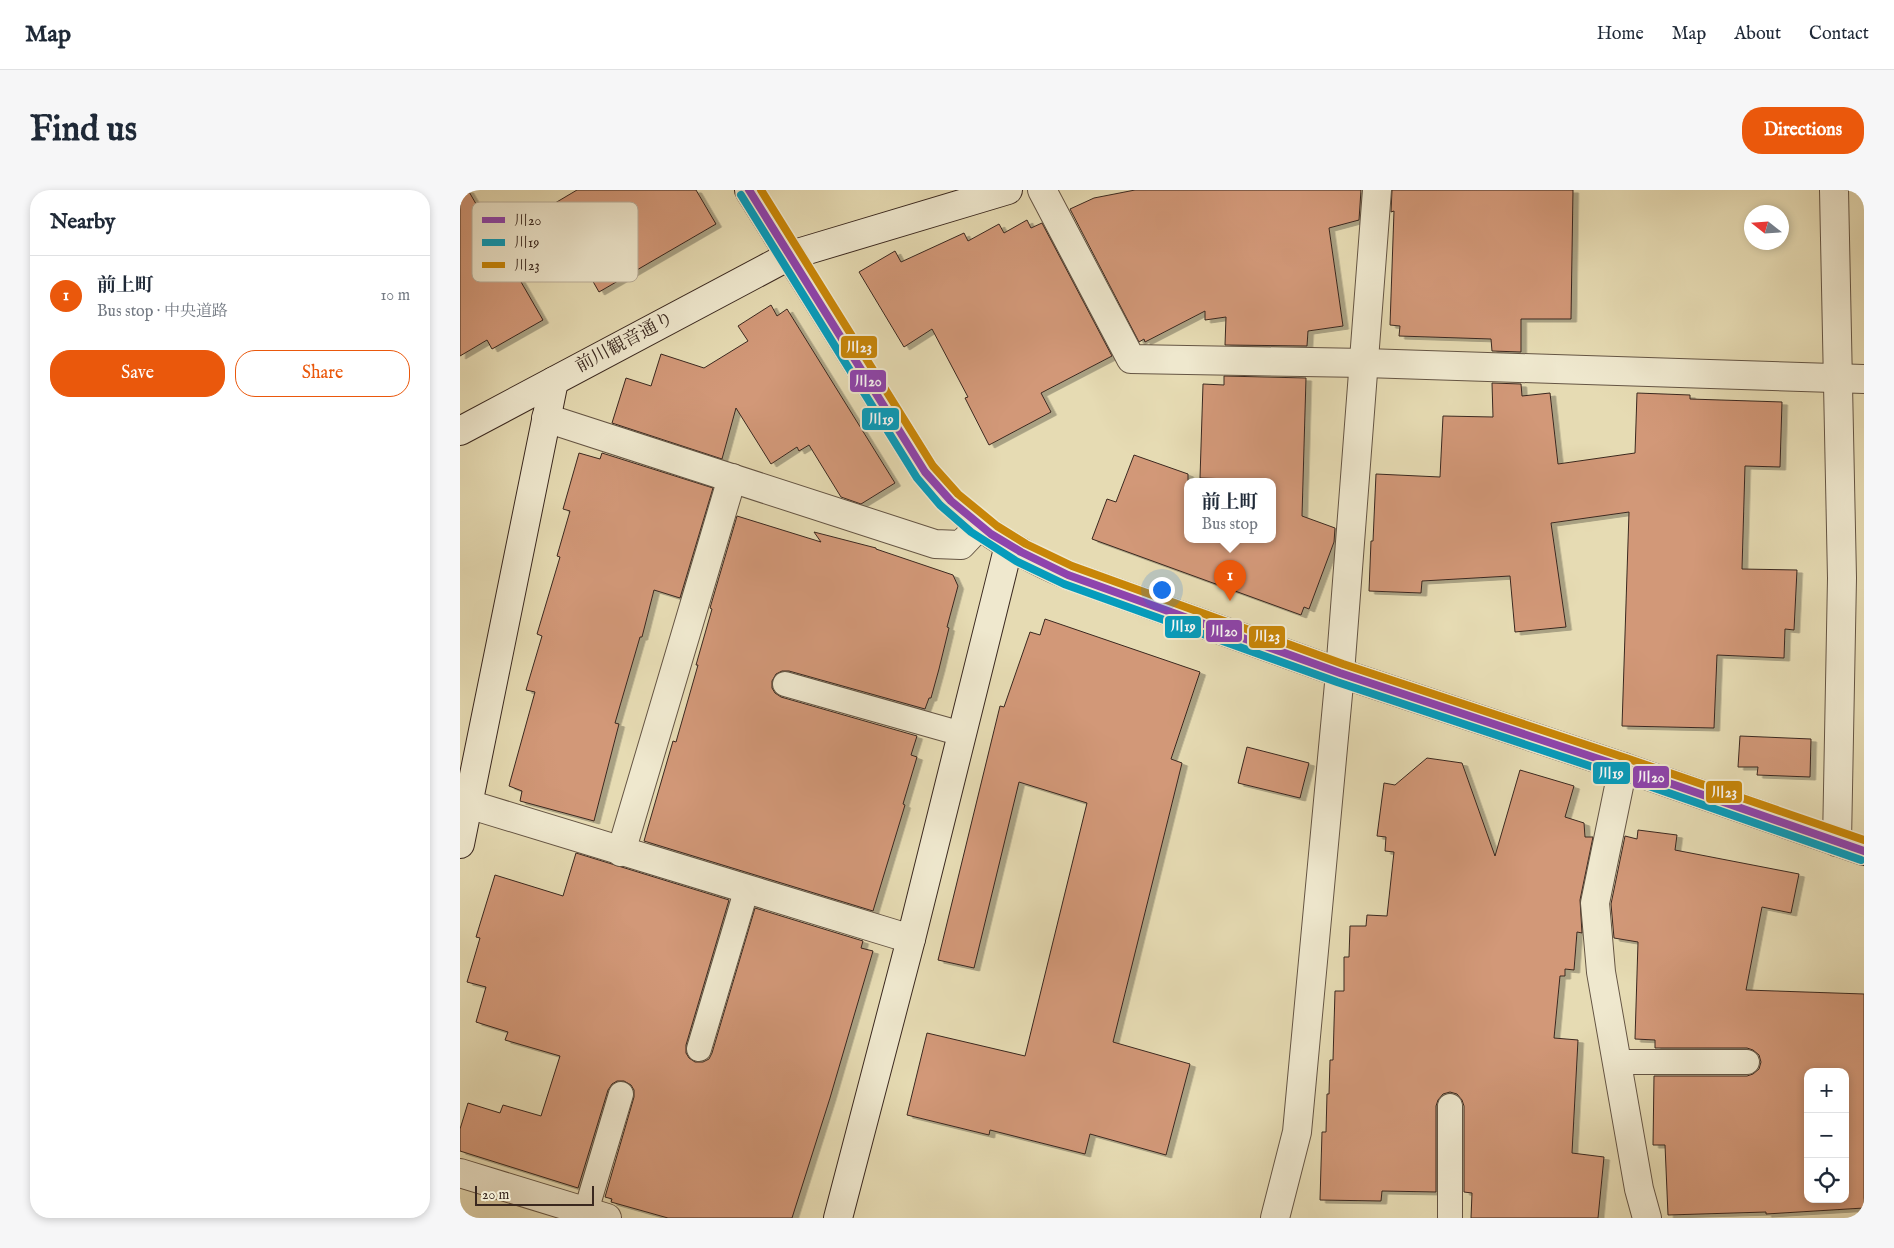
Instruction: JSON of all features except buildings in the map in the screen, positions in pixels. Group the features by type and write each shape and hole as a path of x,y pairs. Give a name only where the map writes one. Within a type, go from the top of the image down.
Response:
{"street":[{"path":"749,190 926,472 950,501 979,526 1009,545 1038,562 1068,575 1340,673 1623,767 1864,851"},
{"name":"前川観音通り","path":"460,431 791,256 910,218 1008,190"},
{"path":"1042,190 1131,359 1365,363 1851,379"},
{"path":"1275,1218 1297,1132 1340,673 1377,190"},
{"path":"1834,190 1851,379 1853,579 1837,842"},
{"path":"460,844 554,381"},
{"path":"546,418 935,544 961,545 979,526"},
{"path":"622,852 732,478"},
{"path":"838,1218 911,938 1009,545"},
{"path":"1623,767 1595,903 1601,972 1639,1189 1647,1218"},
{"path":"468,804 911,938"},
{"path":"460,1173 601,1216"}],"lane":[{"path":"785,684 962,734"},
{"path":"699,1049 747,888"},
{"path":"1617,1062 1747,1062"},
{"path":"601,1216 621,1094"},
{"path":"1450,1106 1450,1218"}],"transit line":[{"name":"川20","path":"749,190 925,472 951,501 991,534 1021,552 1068,575 1340,673 1623,767 1864,851"},
{"name":"川23","path":"761,190 933,466 958,494 997,526 1026,544 1072,566 1343,664 1626,758 1864,840"},
{"name":"川19","path":"741,195 917,478 940,505 971,532 1016,561 1064,584 1337,682 1620,776 1861,860"}],"place":[{"name":"前上町","path":"1230,601"}]}
